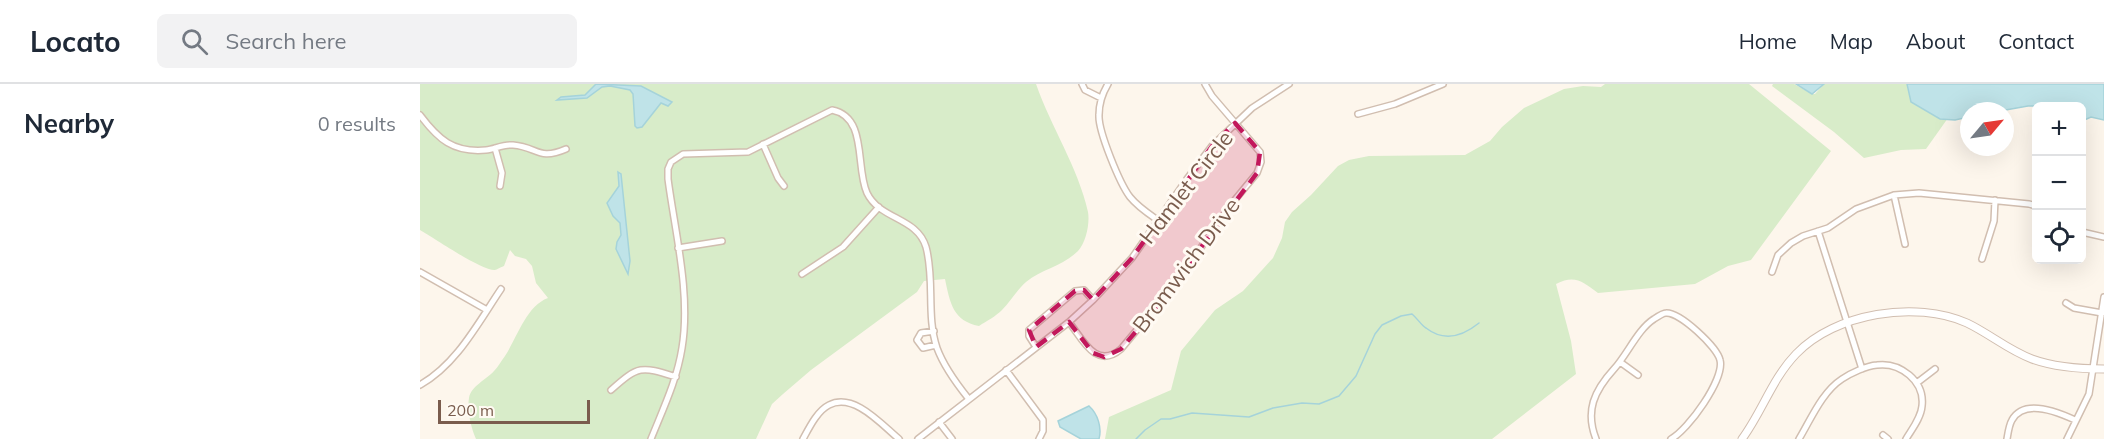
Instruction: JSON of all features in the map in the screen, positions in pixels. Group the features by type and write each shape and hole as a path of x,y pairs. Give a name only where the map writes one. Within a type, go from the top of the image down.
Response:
{"street":[{"path":"1082,84 1084,90 1101,98"},
{"path":"1108,84 1101,98 1098,117 1101,130 1124,187 1136,203 1159,221"},
{"name":"Bromwich Drive","path":"1069,322 1093,353 1104,357 1113,356 1180,278 1229,207 1257,173 1261,162 1260,153 1212,96 1205,84"},
{"name":"Hamlet Circle","path":"918,439 1094,300 1131,258 1212,146 1252,108 1289,84"},
{"path":"1424,84 1427,91"},
{"path":"1358,114 1395,104 1443,84"},
{"path":"651,439 676,377 685,322 668,178 671,162 683,154 748,152 832,110 846,115 855,128 867,193 888,215 910,224 925,246 936,345 953,378 968,398"},
{"path":"420,115 435,135 448,144 462,149 486,150 512,145 551,155 566,149"},
{"path":"763,144 784,186"},
{"path":"495,148 502,173 500,186"},
{"path":"1772,272 1778,255 1791,243 1838,222 1856,209 1894,195 1919,193 2032,205"},
{"path":"1894,195 1905,244"},
{"path":"1982,259 1994,221 1995,200"},
{"path":"802,274 843,247 879,207"},
{"path":"1818,231 1862,369"},
{"path":"2086,233 2104,237"},
{"path":"678,248 722,241"},
{"path":"420,272 487,310"},
{"path":"420,385 445,368 501,289"},
{"path":"1036,347 1029,336 1029,330 1075,291 1084,290 1094,300"},
{"path":"2067,439 2089,394 2104,297"},
{"path":"2066,303 2074,308 2102,313"},
{"path":"1742,439 1779,376 1797,353 1831,329 1848,322 1900,311 1936,314 1967,323 2034,360 2104,369"},
{"path":"1596,439 1590,421 1590,411 1607,376 1647,324 1666,313 1677,316 1717,352 1721,362 1718,377 1682,437 1671,439"},
{"path":"933,331 921,333 917,340 922,348 936,345"},
{"path":"1620,362 1638,375"},
{"path":"1799,439 1830,390 1843,378 1877,364 1899,369 1918,382 1922,407 1917,422 1906,439"},
{"path":"611,390 634,371 642,369 676,377"},
{"path":"1918,382 1935,369"},
{"path":"1006,370 1043,420 1043,431 1039,439"},
{"path":"803,439 820,413 829,405 838,403 862,408 899,439"},
{"path":"2007,439 2012,419 2020,411 2041,409 2075,420"},
{"path":"939,422 952,439"}],"highlighted area":[{"path":"1235,123 1260,152 1257,173 1151,314 1121,349 1104,357 1093,353 1069,322 1036,347 1029,330 1075,291 1084,290 1093,300 1132,258 1212,146"}],"green space":[{"path":"420,84 1036,84 1084,195 1088,212 1087,233 1078,251 1026,282 1002,310 979,326 963,320 954,310 945,279 924,281 917,292 811,370 772,404 756,439 476,439 469,414 470,394 497,368 528,315 540,302 548,298 536,283 532,266 526,259 515,256 510,250 504,266 495,270 489,269 469,260 420,230"},
{"path":"1605,84 1749,84 1831,151 1751,260 1728,266 1695,284 1598,293 1574,280 1556,284 1571,341 1576,374 1492,439 1105,439 1109,417 1171,390 1181,351 1215,310 1243,291 1273,258 1282,238 1285,222 1292,212 1338,166 1349,160 1369,156 1465,155 1490,141 1524,108 1564,89 1583,86 1601,87"},
{"path":"1773,84 1794,84 1815,94 1824,84 1907,84 1948,118 1926,149 1901,150 1864,158 1834,132 1772,86"}],"water":[{"path":"596,84 641,86 672,102 668,106 661,103 642,127 637,128 633,94 630,90 610,86 602,87 587,98 557,100 561,97 585,95"},
{"path":"1796,84 1824,84 1812,94"},
{"path":"1907,84 2104,84 2104,120 2091,117 2086,119 2086,102 2032,102 2032,106 2014,108 2014,102 1960,102 1960,119 1955,120 1940,119 1911,102"},
{"path":"618,172 621,174 630,261 628,274 616,249 621,235 620,223 613,216 607,203 619,186"},
{"path":"1089,406 1098,421 1099,439 1081,439 1060,427 1058,421"}],"waterway":[{"path":"1136,439 1161,419 1192,413 1249,417 1273,408 1302,403 1319,404 1339,396 1356,376 1375,334 1382,325 1401,316 1412,314 1424,327 1446,336 1460,334 1479,323"}]}
